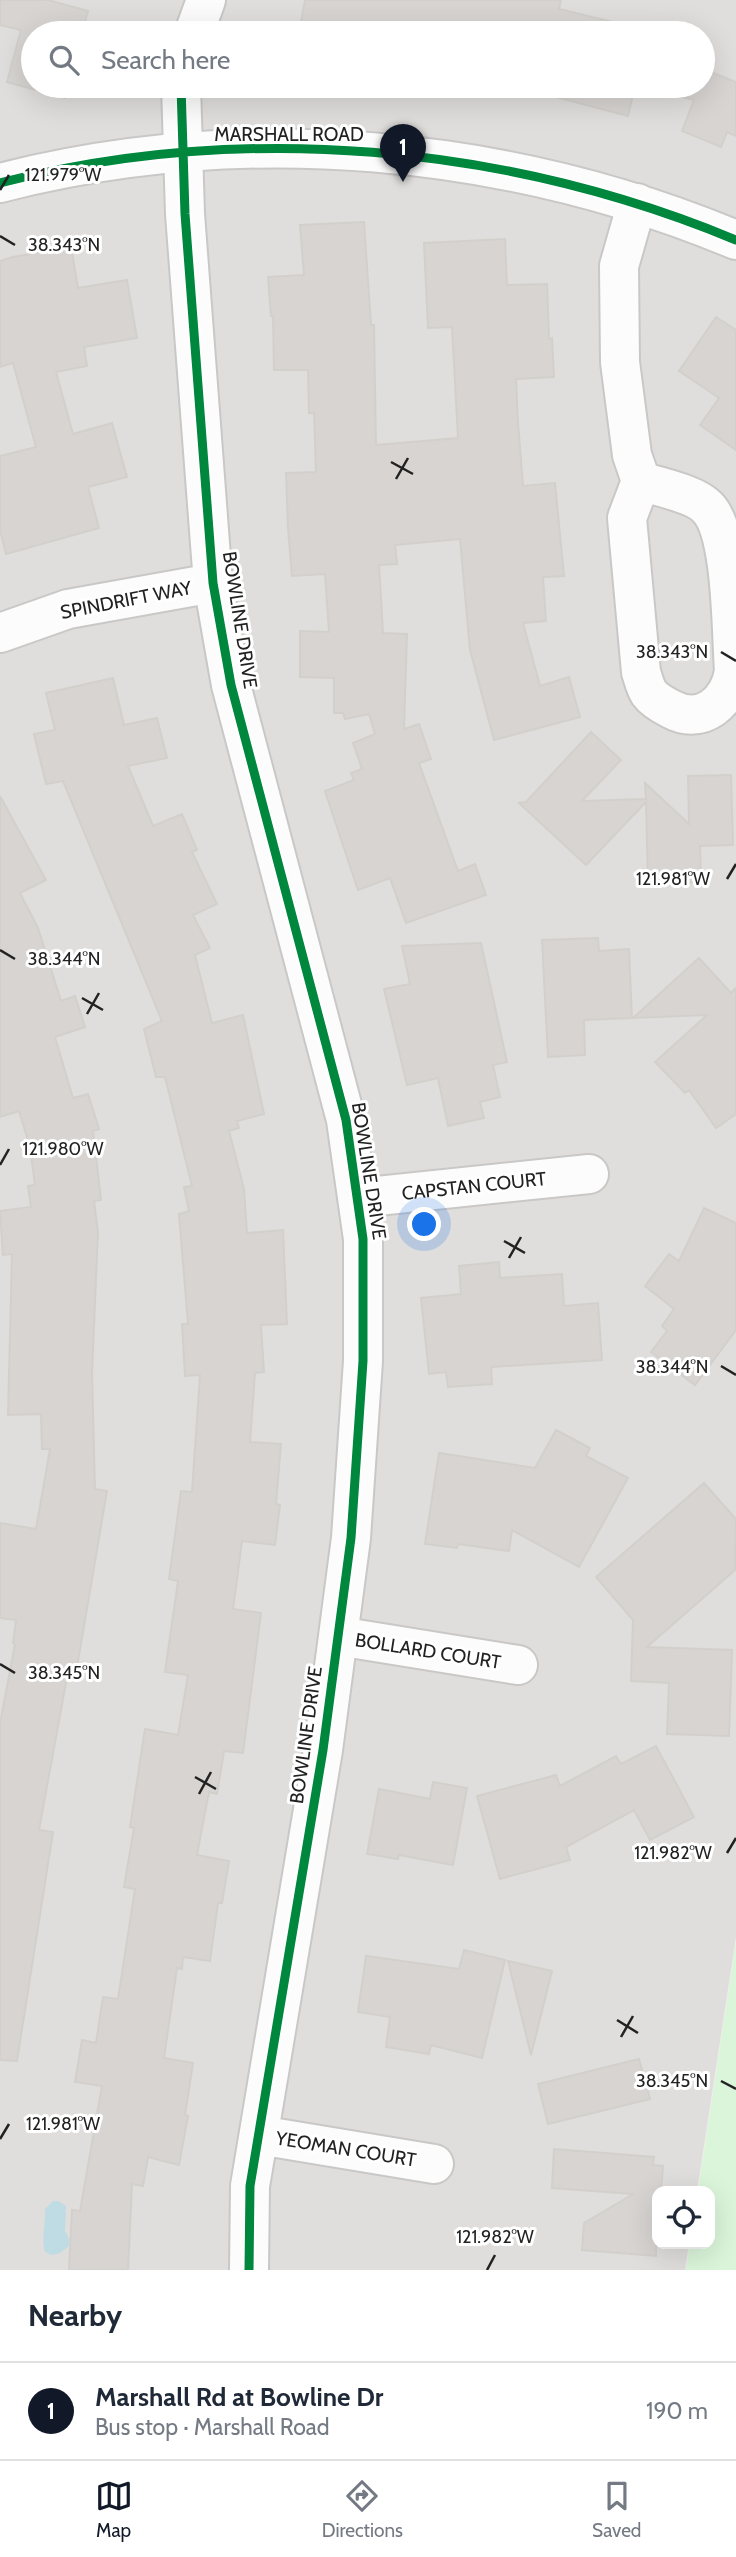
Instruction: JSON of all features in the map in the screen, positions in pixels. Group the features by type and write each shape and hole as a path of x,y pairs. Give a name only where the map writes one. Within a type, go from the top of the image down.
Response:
{"street":[{"path":"198,21 206,0"},
{"name":"BOWLINE DRIVE","path":"181,98 185,214 213,583 231,685 346,1120 363,1239 363,1361 351,1538 323,1750 250,2186 249,2270"},
{"name":"MARSHALL ROAD","path":"0,183 61,167 183,153 327,149 422,156 554,180 637,203 736,240"},
{"path":"637,203 619,266 620,362 632,455 641,481 626,518 641,672 649,693 660,704 676,712 694,716 711,711 723,699 732,684 734,671 724,543 707,506 692,498 641,481"},
{"name":"SPINDRIFT WAY","path":"0,633 68,610 213,583"},
{"name":"CAPSTAN COURT","path":"358,1198 589,1174"},
{"name":"BOLLARD COURT","path":"338,1636 518,1665"},
{"name":"YEOMAN COURT","path":"259,2135 434,2164"}],"shaded area":[{"path":"0,0 736,0 736,1937 698,2186 652,2186 652,2249 688,2249 685,2270 0,2270"}],"green space":[{"path":"736,1942 736,2270 686,2270 689,2249 715,2249 715,2186 699,2186"}],"water":[{"path":"53,2201 66,2206 65,2231 69,2246 52,2255 45,2252 44,2236 45,2209"}],"building":[{"path":"0,0 48,0 88,11 85,21 21,21 21,30 0,25"},
{"path":"305,0 561,0 559,9 609,21 301,21"},
{"path":"21,30 21,86 7,82"},
{"path":"715,74 736,82 736,136 727,132 721,147 682,131 694,100 686,98 715,98"},
{"path":"560,98 632,98 628,116"},
{"path":"364,222 371,325 374,325 376,445 458,438 452,327 428,328 424,243 505,239 507,285 547,284 549,339 552,338 554,377 516,379 518,422 523,486 555,483 564,576 543,577 546,621 523,623 540,686 569,677 580,717 494,740 470,650 460,539 395,545 397,564 379,565 383,633 407,634 404,729 419,724 431,759 419,763 458,871 475,864 486,895 406,923 390,878 358,890 325,791 354,780 351,773 362,769 353,743 375,734 369,714 345,719 343,713 334,713 334,678 300,677 300,631 329,632 325,574 292,576 288,528 286,473 316,472 314,413 309,413 308,370 274,370 273,316 268,277 304,275 300,225"},
{"path":"71,247 78,288 127,280 137,338 84,347 87,366 56,372 73,434 112,423 127,477 88,487 99,528 6,554 0,530 0,456 36,447 13,363 0,367 0,261"},
{"path":"716,317 736,330 736,450 700,425 719,398 679,371"},
{"path":"113,678 124,725 157,718 167,758 128,766 153,826 182,814 197,850 192,852 217,904 193,915 210,948 195,955 212,1023 243,1015 264,1114 237,1121 239,1128 229,1131 244,1189 247,1233 283,1230 287,1324 261,1325 264,1372 255,1373 250,1442 281,1444 276,1504 280,1505 275,1545 242,1541 233,1609 261,1613 243,1753 224,1751 217,1794 209,1792 197,1855 229,1861 222,1903 218,1903 210,1961 183,1957 182,1969 177,1968 164,2058 193,2063 185,2115 188,2116 179,2165 148,2157 143,2186 132,2184 128,2270 69,2270 72,2210 80,2211 102,2086 75,2082 82,2040 96,2043 103,1997 118,1999 135,1889 124,1887 134,1828 130,1827 145,1729 178,1735 188,1675 165,1672 178,1581 169,1579 181,1491 192,1492 200,1375 185,1376 182,1324 188,1324 179,1214 189,1211 184,1187 192,1186 165,1077 156,1077 144,1029 162,1021 63,781 46,784 34,734 55,730 46,693"},
{"path":"591,732 621,760 582,801 646,799 645,783 689,824 688,776 731,775 733,845 700,846 701,882 648,884 646,802 586,865 519,803 526,802"},
{"path":"0,796 46,880 20,893 38,928 61,1001 75,996 85,1027 55,1037 73,1098 88,1094 99,1129 93,1131 101,1200 94,1201 98,1232 92,1373 95,1489 107,1491 75,1679 67,1677 39,1830 53,1832 17,2061 0,2060 0,1724 15,1644 16,1620 0,1618 0,1523 36,1529 50,1449 42,1449 41,1414 8,1415 12,1254 3,1255 0,1211 31,1207 28,1186 35,1185 30,1147 19,1111 0,1117"},
{"path":"598,938 599,951 629,949 632,1018 584,1020 585,1055 548,1057 542,940"},
{"path":"481,943 507,1062 493,1065 500,1097 480,1102 484,1118 448,1126 438,1078 407,1085 384,989 410,984 402,946"},
{"path":"699,958 731,993 736,988 736,1114 716,1128 689,1090 685,1093 655,1062 707,1015 633,1018"},
{"path":"704,1208 736,1223 736,1330 695,1385 651,1352 667,1331 662,1326 674,1309 645,1286 669,1254 679,1261"},
{"path":"499,1262 500,1278 562,1274 564,1306 598,1303 602,1360 491,1367 492,1384 448,1387 446,1372 429,1374 421,1298 461,1294 459,1266"},
{"path":"556,1430 590,1448 586,1456 628,1478 579,1567 512,1530 509,1551 458,1544 457,1548 425,1544 439,1453 535,1468"},
{"path":"704,1483 736,1519 735,1570 647,1647 732,1650 729,1736 667,1734 669,1683 631,1681 633,1620 596,1577"},
{"path":"656,1746 694,1817 650,1840 634,1810 566,1847 570,1860 500,1879 477,1796 556,1775 560,1786 616,1756 621,1764"},
{"path":"433,1782 467,1788 453,1865 399,1855 398,1859 367,1854 379,1789 430,1799"},
{"path":"464,1950 505,1960 482,2058 431,2045 429,2054 386,2047 390,2017 358,2012 366,1956 459,1969"},
{"path":"508,1961 552,1971 531,2055"},
{"path":"639,2059 650,2099 548,2124 538,2084"},
{"path":"554,2149 654,2157 653,2165 663,2166 661,2186 652,2186 652,2249 656,2249 656,2256 582,2250 584,2223 633,2194 552,2188"}],"cycle path":[{"path":"181,98 185,214 213,583 231,685 346,1120 363,1239 363,1361 351,1538 323,1750 250,2186 249,2270"},
{"path":"0,183 92,164 185,152 279,148 372,152 466,163 558,182 648,207 736,240"}],"place":[{"name":"Marshall Rd at Bowline Dr","path":"403,182"}]}
